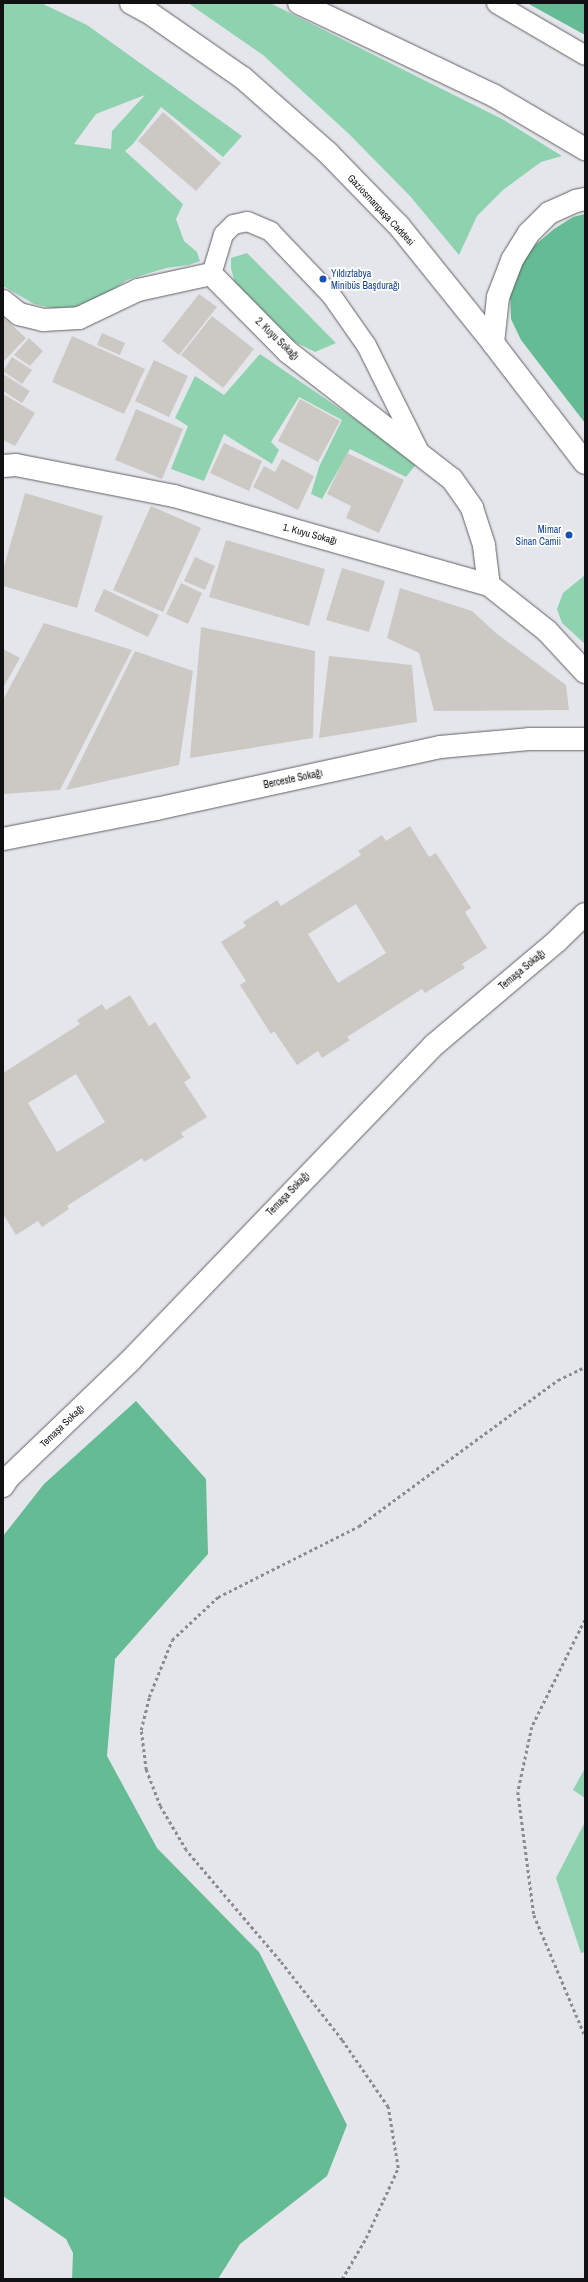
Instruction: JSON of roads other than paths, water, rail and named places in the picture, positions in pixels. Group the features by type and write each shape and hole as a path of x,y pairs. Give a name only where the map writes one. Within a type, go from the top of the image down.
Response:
{"street":[{"name":"Gaziosmanpaşa Caddesi","path":"131,3 148,12 243,78 328,153 398,226 493,343 585,463"},
{"path":"299,3 493,96 585,148"},
{"path":"493,343 498,298 512,260 529,233 549,213 576,201 585,199"},
{"path":"3,301 19,314 43,320 79,318 138,290 211,274"},
{"name":"2. Kuyu Sokağı","path":"211,274 288,352 452,479 472,508 484,546 489,585"},
{"name":"1. Kuyu Sokağı","path":"3,466 16,465 174,496 489,585 547,631 585,672"},
{"name":"Berceste Sokağı","path":"3,839 156,809 440,747 528,738 585,739"},
{"name":"Temaşa Sokağı","path":"3,1486 8,1478 130,1361 434,1045 557,941 585,914"}],"lane":[{"path":"496,3 585,55"},
{"path":"211,274 223,234 233,224 247,221 270,231 331,295 366,345 419,452"}],"place":[{"name":"Yıldıztabya Minibüs Başdurağı","path":"323,279"},
{"name":"Mimar Sinan Camii","path":"569,535"}]}
